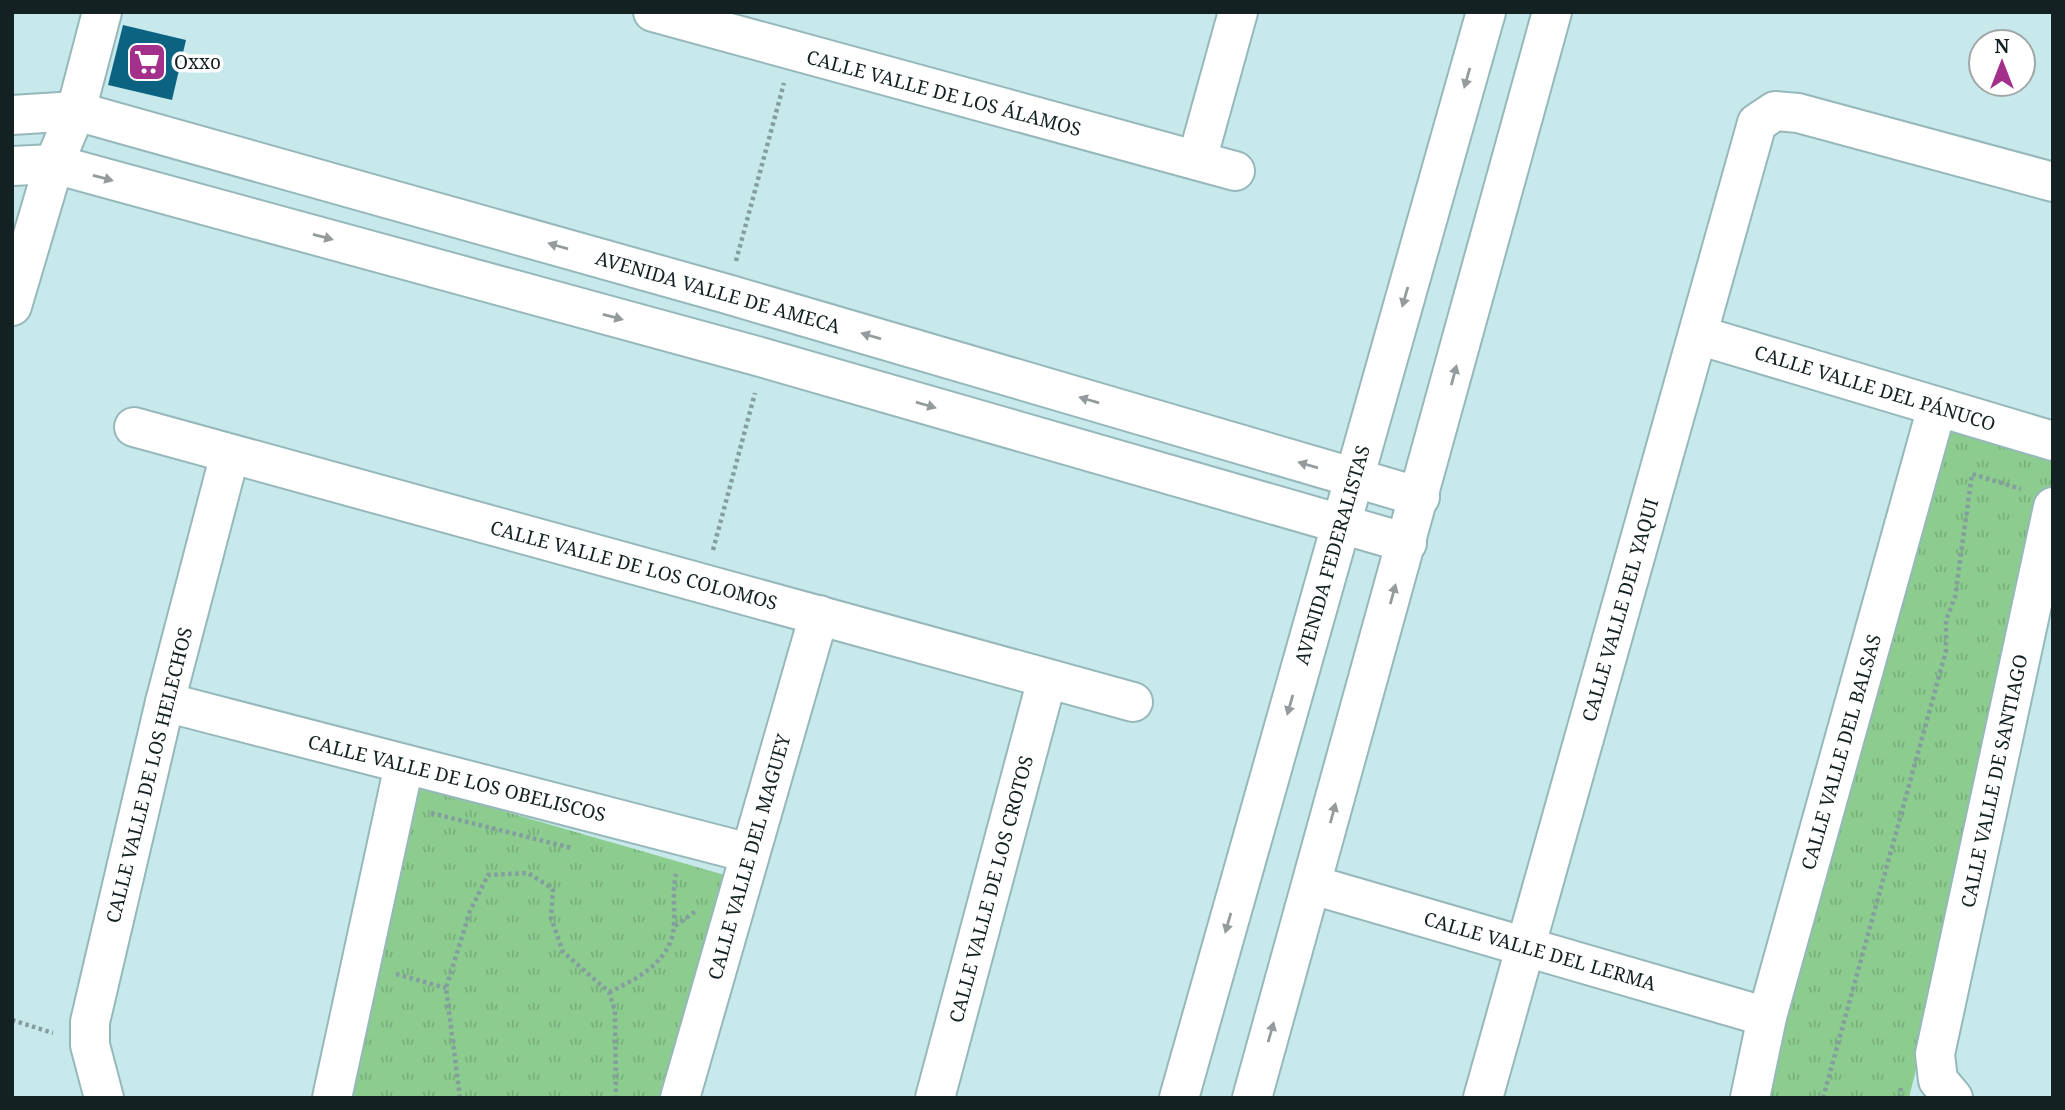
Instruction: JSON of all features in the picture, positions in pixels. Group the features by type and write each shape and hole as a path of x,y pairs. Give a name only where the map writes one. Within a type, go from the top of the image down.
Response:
{"street":[{"path":"12,306 54,164 76,111 102,12"},
{"name":"CALLE VALLE DE LOS ÁLAMOS","path":"653,12 1235,171"},
{"path":"1198,160 1238,12"},
{"name":"AVENIDA FEDERALISTAS","path":"1179,1098 1486,12"},
{"path":"1252,1098 1552,12"},
{"name":"AVENIDA VALLE DE AMECA","path":"12,115 76,111 727,294 1420,497"},
{"name":"CALLE VALLE DEL YAQUI","path":"1483,1098 1758,123 1775,111 1798,113 2051,174"},
{"path":"12,166 54,164 764,358 1407,543"},
{"name":"CALLE VALLE DEL PÁNUCO","path":"1698,335 2053,441"},
{"name":"CALLE VALLE DEL BALSAS","path":"1750,1098 1767,1017 1937,407"},
{"name":"CALLE VALLE DE LOS COLOMOS","path":"134,427 1133,702"},
{"name":"CALLE VALLE DE LOS HELECHOS","path":"104,1098 90,1045 90,1022 165,702 230,454"},
{"name":"CALLE VALLE DE SANTIAGO","path":"1953,1098 1938,1080 1935,1054 2036,504"},
{"name":"CALLE VALLE DEL MAGUEY","path":"680,1098 819,615"},
{"name":"CALLE VALLE DE LOS CROTOS","path":"935,1098 1047,680"},
{"name":"CALLE VALLE DE LOS OBELISCOS","path":"165,702 749,853"},
{"path":"332,1098 404,765"},
{"name":"CALLE VALLE DEL LERMA","path":"1313,885 1767,1017"}],"path":[{"path":"727,294 792,52"},
{"path":"704,584 764,358"},
{"path":"1823,1098 1946,652 1946,620 1955,597 1972,474 2021,488 2036,504"},
{"path":"425,812 583,851"},
{"path":"663,871 741,890"},
{"path":"460,1098 446,988 470,911 488,875 528,873 553,889 551,918 563,952 609,992 615,1011 615,1098"},
{"path":"609,992 637,980 662,958 675,926 671,893 676,874"},
{"path":"384,971 446,988"},
{"path":"1899,1098 1902,1084"}],"green space":[{"path":"1939,422 2053,452 2053,502 1909,1098 1759,1098"},
{"path":"409,784 735,878 667,1098 340,1098"}],"building":[{"name":"Oxxo","path":"123,25 186,40 172,100 108,85"}],"place":[{"name":"Oxxo","path":"147,62"}]}
